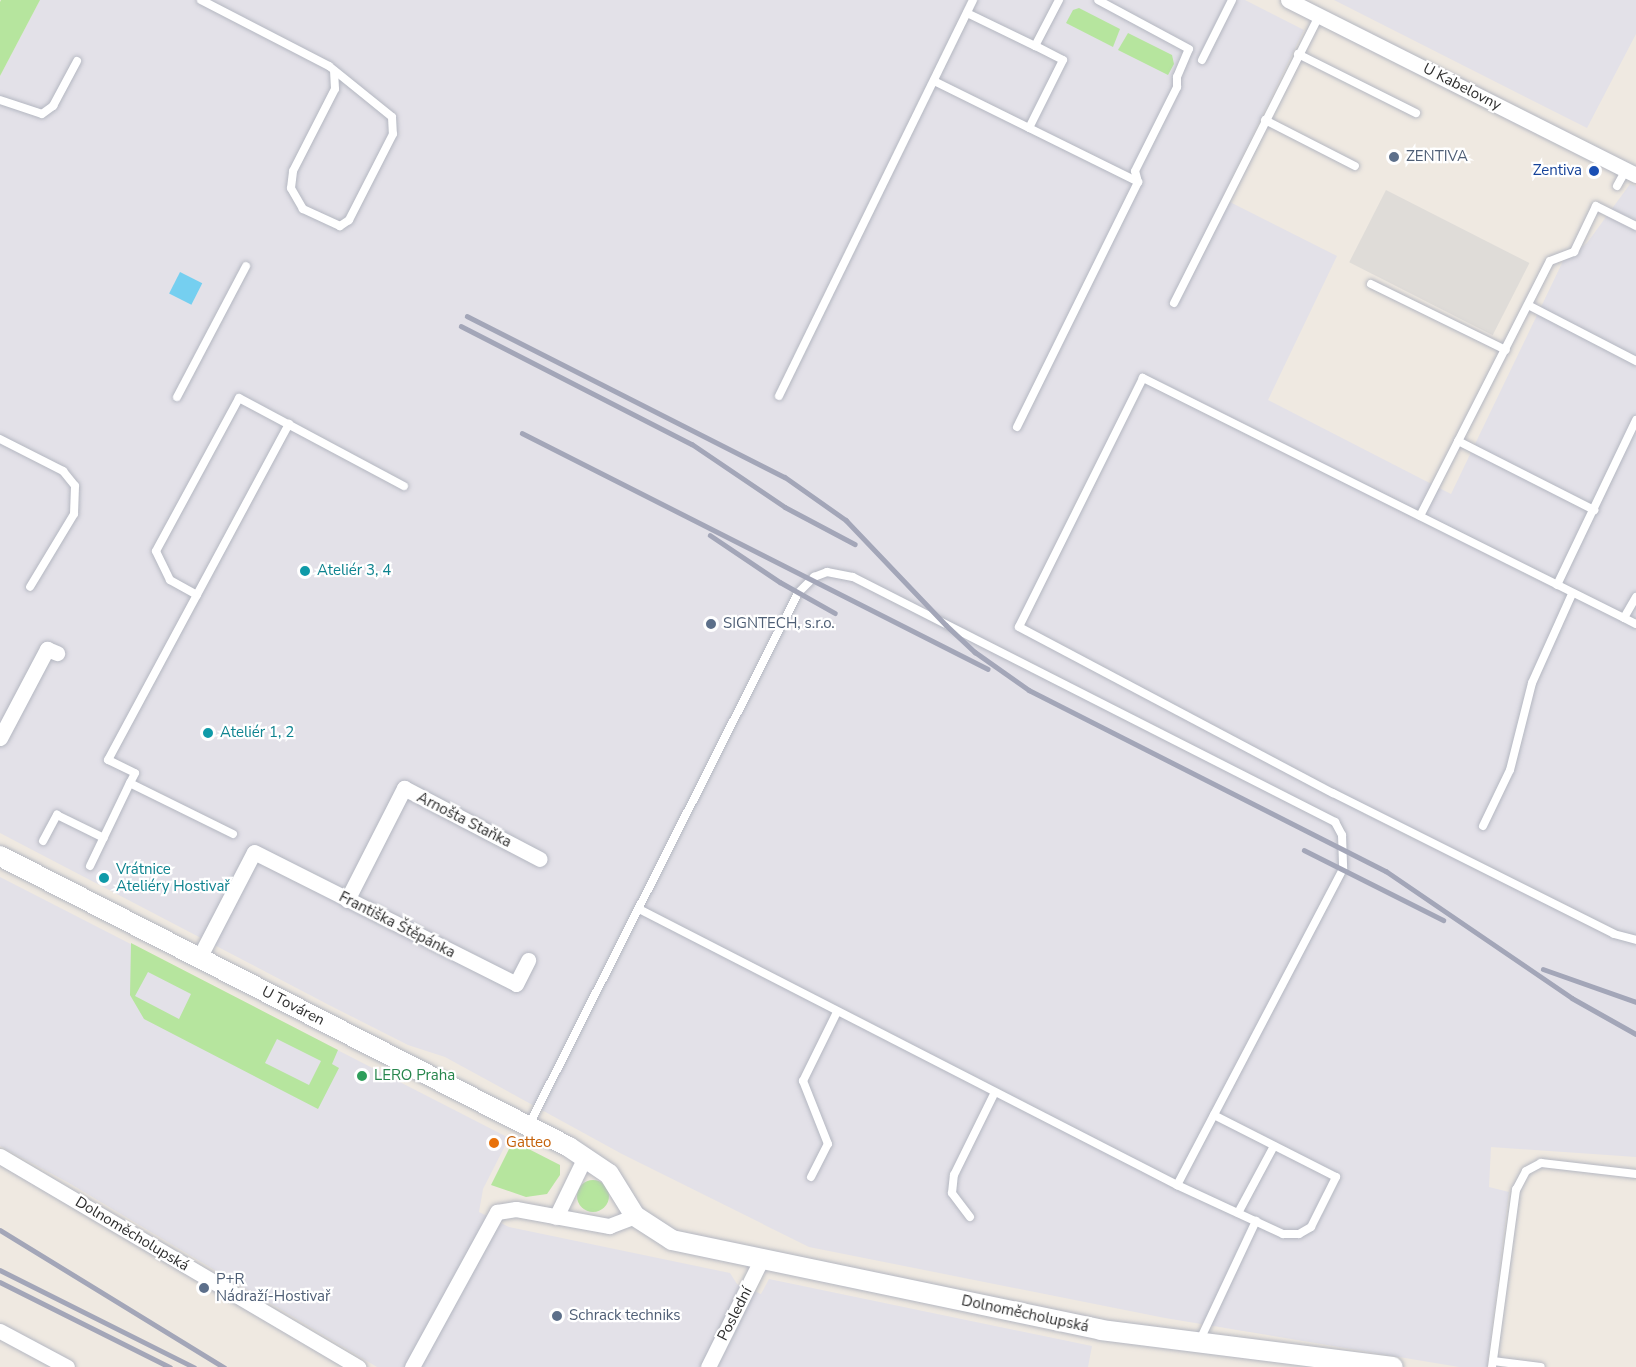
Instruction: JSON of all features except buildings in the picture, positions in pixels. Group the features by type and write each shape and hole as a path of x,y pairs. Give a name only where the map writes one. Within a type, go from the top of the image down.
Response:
{"street":[{"name":"U Kabelovny","path":"1288,0 1631,172"},
{"path":"0,738 47,649 57,653"},
{"name":"Arnošta Staňka","path":"347,900 404,788 540,859"},
{"name":"Františka Štěpánka","path":"199,958 254,852 516,984 528,960"},
{"name":"U Továren","path":"0,856 585,1157 615,1180 635,1216 663,1236"},
{"name":"Dolnoměcholupská","path":"0,1156 358,1367"},
{"path":"556,1217 585,1157"},
{"path":"412,1367 497,1212 516,1209 609,1226 635,1216"},
{"name":"Dolnoměcholupská","path":"663,1236 761,1260 1101,1330 1393,1367"},
{"name":"Poslední","path":"708,1367 761,1260"},
{"path":"0,1331 68,1367"}],"lane":[{"path":"201,0 334,71 387,112 395,128 386,148 350,220 334,225 303,209 293,197 291,188 293,171 335,88 334,71"},
{"path":"779,396 973,0"},
{"path":"1035,46 1059,0"},
{"path":"1017,427 1138,182 1135,171 1177,87 1177,77 1189,49 1098,0"},
{"path":"1202,60 1232,0"},
{"path":"967,13 1063,60 1029,128"},
{"path":"1174,303 1319,16"},
{"path":"1298,54 1416,113"},
{"path":"0,99 42,114 53,106 77,61"},
{"path":"933,81 1138,182"},
{"path":"1265,120 1355,166"},
{"path":"1617,186 1631,172"},
{"path":"1420,516 1550,261 1574,252 1596,206 1636,226"},
{"path":"177,397 246,266"},
{"path":"1371,284 1506,350"},
{"path":"1528,304 1636,361"},
{"path":"1636,624 1143,378 1019,627 1343,798 1614,934 1636,940"},
{"path":"197,595 170,580 156,551 239,398 404,486"},
{"path":"1557,585 1636,420"},
{"path":"90,866 135,773 108,760 289,424"},
{"path":"0,439 63,471 75,486 74,514 30,587"},
{"path":"1458,441 1594,510"},
{"path":"528,1126 798,593 814,577 827,572 853,577 1335,822 1342,835 1343,869 1177,1185"},
{"path":"1483,826 1510,770 1532,682 1572,594"},
{"path":"1624,618 1636,597"},
{"path":"130,783 233,834"},
{"path":"43,841 57,815 104,838"},
{"path":"639,909 994,1094 1177,1185 1283,1234 1299,1234 1311,1227 1336,1177 1214,1115"},
{"path":"811,1177 828,1144 803,1082 837,1012"},
{"path":"969,1217 952,1193 954,1175 994,1094"},
{"path":"1238,1213 1274,1146"},
{"path":"1541,1367 1493,1364 1516,1190 1526,1171 1541,1163 1636,1174"},
{"path":"1198,1344 1206,1320 1256,1221"}],"shaded area":[{"path":"40,0 1245,0 1304,30 1222,198 1337,256 1268,400 1451,494 1563,261 1587,243 1630,184 1636,186 1636,1157 1491,1147 1489,1187 1509,1192 1487,1367 1459,1367 1165,1318 809,1247 622,1154 445,1057 408,1045 0,833 0,76"},
{"path":"1334,0 1636,0 1636,34 1587,128"},
{"path":"1386,190 1529,263 1493,335 1349,262"},
{"path":"0,877 509,1138 483,1189 479,1212 509,1227 730,1273 737,1284 761,1294 769,1279 1092,1346 1088,1367 377,1367 69,1183 0,1146"}],"green space":[{"path":"1,0 40,0 0,76 0,2"},
{"path":"1079,8 1120,29 1113,47 1066,23 1073,10"},
{"path":"1128,33 1172,55 1174,64 1168,75 1118,50"},
{"path":"131,943 338,1050 332,1064 339,1068 318,1109 144,1019 130,995","holes":["148,972 191,994 179,1019 135,996","277,1039 321,1061 309,1085 265,1063"]},
{"path":"513,1141 560,1165 560,1175 547,1194 526,1197 491,1185"},
{"path":"593,1180 605,1184 609,1196 605,1208 593,1212 581,1208 577,1196 581,1184"}],"water":[{"path":"180,272 202,283 191,305 169,293"}],"railway":[{"path":"467,316 785,477 846,520 946,625 975,652 1029,690 1386,871 1572,998 1636,1034"},
{"path":"461,326 692,444 785,507 855,544"},
{"path":"522,433 988,669"},
{"path":"710,535 780,582 835,613"},
{"path":"1304,850 1443,920"},
{"path":"1543,969 1636,1002"},
{"path":"0,1230 224,1367"},
{"path":"0,1270 194,1367"},
{"path":"0,1282 170,1367"}],"place":[{"name":"ZENTIVA","path":"1394,157"},
{"name":"Zentiva","path":"1594,171"},
{"name":"Ateliér 3, 4","path":"305,571"},
{"name":"SIGNTECH, s.r.o.","path":"711,624"},
{"name":"Ateliér 1, 2","path":"208,733"},
{"name":"Vrátnice Ateliéry Hostivař","path":"104,878"},
{"name":"LERO Praha","path":"362,1076"},
{"name":"Gatteo","path":"494,1143"},
{"name":"P+R Nádraží-Hostivař","path":"204,1288"},
{"name":"Schrack techniks","path":"557,1316"}]}
